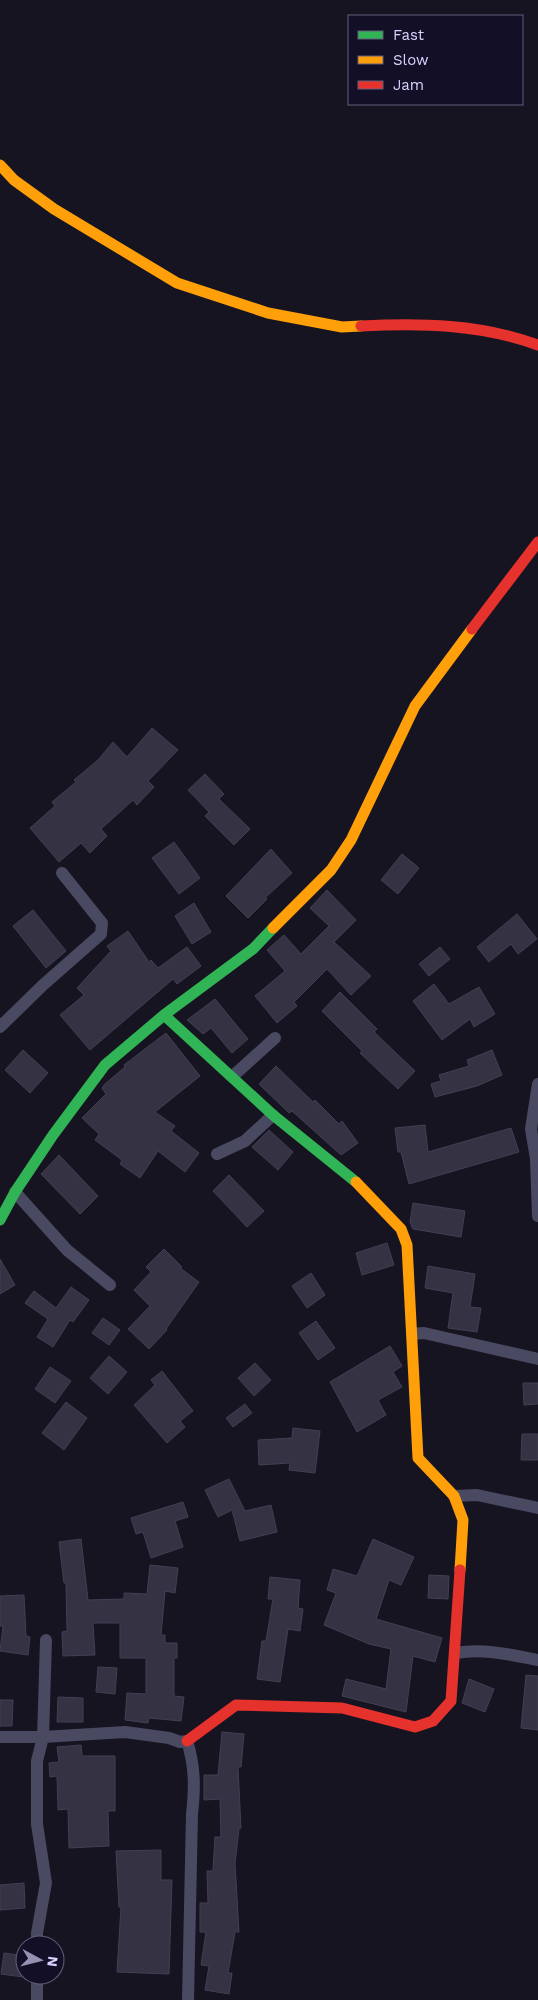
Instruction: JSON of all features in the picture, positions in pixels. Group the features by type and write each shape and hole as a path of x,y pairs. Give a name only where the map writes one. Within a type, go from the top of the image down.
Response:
{"street":[{"path":"0,165 14,180 54,210 177,283 268,313 342,326 407,324 464,327 506,334 538,345"},
{"path":"0,1220 15,1192 53,1135 105,1065 164,1015 253,948 331,870 351,840 415,706 538,542"},
{"path":"0,1027 43,985 101,934 102,923 62,873"},
{"path":"0,1736 43,1737 125,1732 169,1738 180,1742 188,1741 236,1705 342,1708 415,1727 433,1721 450,1702 456,1653 463,1520 454,1496 418,1458 406,1245 401,1229 362,1187 274,1115 164,1015"},
{"path":"233,1076 275,1038"},
{"path":"538,1084 531,1129 536,1159 538,1216"},
{"path":"217,1154 245,1142 274,1115"},
{"path":"15,1192 67,1250 110,1285"},
{"path":"412,1334 424,1332 538,1359"},
{"path":"454,1496 478,1496 538,1508"},
{"path":"36,1935 46,1884 37,1824 37,1761 43,1737 46,1640"},
{"path":"456,1653 508,1654 538,1660"},
{"path":"188,1741 196,1784 192,1814 188,2000"},
{"path":"36,2000 37,1985"}],"building":[{"path":"152,728 178,750 148,781 154,787 137,805 133,800 101,829 107,836 90,853 81,843 59,862 30,828 55,806 52,802 76,782 74,780 98,760 113,742 127,757"},
{"path":"205,774 224,794 219,799 250,829 234,845 205,816 209,812 188,790"},
{"path":"174,842 200,878 179,894 152,858"},
{"path":"271,849 292,873 265,898 267,899 248,918 226,896"},
{"path":"402,854 419,868 398,894 381,880"},
{"path":"327,890 356,920 334,942 371,976 351,995 327,969 294,1002 297,1006 277,1023 255,996 285,971 267,950 284,935 301,954 329,926 310,908"},
{"path":"194,903 211,932 192,944 175,916"},
{"path":"33,910 66,951 46,968 13,926"},
{"path":"517,914 537,939 518,954 511,944 489,962 477,947"},
{"path":"128,931 149,962 151,960 158,968 187,947 201,966 177,984 173,979 90,1050 60,1015 84,995 77,988 111,951 107,946"},
{"path":"440,947 450,959 429,976 419,964"},
{"path":"434,984 449,1004 479,987 495,1014 474,1027 470,1019 442,1040 413,1001"},
{"path":"340,992 377,1029 374,1032 415,1071 398,1089 360,1053 362,1051 322,1011"},
{"path":"215,999 248,1039 232,1053 211,1028 203,1034 187,1020"},
{"path":"166,1033 200,1076 155,1112 175,1126 171,1131 199,1153 185,1172 158,1151 140,1178 120,1164 122,1160 95,1140 99,1134 82,1118 106,1094 102,1088 105,1084 125,1067 124,1065"},
{"path":"23,1050 48,1073 30,1093 5,1070"},
{"path":"492,1050 502,1075 477,1086 435,1097 431,1084 441,1081 439,1075 469,1066 467,1060"},
{"path":"276,1066 339,1124 342,1121 358,1143 341,1155 292,1111 289,1113 259,1084"},
{"path":"425,1125 428,1152 511,1128 519,1152 409,1184 401,1152 398,1152 395,1128"},
{"path":"269,1130 293,1152 278,1170 252,1147"},
{"path":"59,1155 98,1196 80,1214 41,1174"},
{"path":"229,1175 264,1211 247,1227 213,1191"},
{"path":"413,1203 465,1211 461,1237 413,1229 410,1222"},
{"path":"387,1243 394,1265 362,1275 356,1253"},
{"path":"164,1249 182,1267 180,1268 199,1282 167,1330 149,1349 128,1329 150,1306 134,1290 151,1272 146,1267"},
{"path":"0,1259 15,1285 0,1294"},
{"path":"428,1266 475,1274 470,1307 481,1308 477,1332 448,1328 453,1293 425,1288"},
{"path":"311,1273 325,1295 307,1308 292,1286"},
{"path":"71,1287 89,1300 73,1322 70,1320 53,1347 37,1337 48,1319 25,1303 34,1291 56,1308"},
{"path":"103,1318 120,1330 109,1345 92,1333"},
{"path":"316,1321 335,1348 318,1360 299,1333"},
{"path":"390,1346 402,1366 393,1372 402,1387 378,1400 386,1415 357,1432 330,1382"},
{"path":"109,1356 127,1372 108,1394 90,1378"},
{"path":"255,1363 271,1380 254,1396 238,1378"},
{"path":"50,1367 71,1381 55,1403 35,1389"},
{"path":"162,1371 193,1411 180,1421 185,1427 167,1443 134,1405 155,1385 151,1380"},
{"path":"523,1383 538,1383 538,1404 524,1405"},
{"path":"66,1402 87,1418 64,1450 42,1433"},
{"path":"245,1404 252,1413 233,1427 226,1418"},
{"path":"293,1428 320,1431 315,1473 289,1470 290,1463 259,1465 258,1440 292,1438"},
{"path":"522,1434 538,1434 538,1460 521,1460"},
{"path":"229,1479 245,1511 271,1505 277,1532 240,1541 232,1510 218,1517 205,1490"},
{"path":"183,1502 188,1517 175,1521 183,1547 151,1558 143,1532 136,1534 131,1518"},
{"path":"81,1539 88,1600 124,1599 124,1593 147,1594 150,1565 178,1568 175,1593 165,1591 161,1635 165,1635 165,1643 177,1643 177,1658 174,1658 174,1696 184,1697 181,1721 149,1718 148,1723 125,1720 127,1693 146,1694 146,1658 120,1658 120,1623 93,1623 95,1655 63,1656 62,1632 67,1631 66,1583 64,1583 59,1542"},
{"path":"373,1539 414,1557 401,1585 389,1580 376,1619 442,1638 435,1662 413,1656 406,1712 342,1696 346,1679 386,1689 391,1649 369,1644 324,1625 336,1593 327,1590 333,1569 357,1576"},
{"path":"429,1575 449,1576 448,1599 428,1598"},
{"path":"270,1577 300,1580 298,1608 303,1609 300,1631 288,1629 280,1682 257,1679 262,1641 266,1641 273,1599 268,1599"},
{"path":"24,1595 26,1636 30,1637 28,1655 0,1651 3,1626 0,1626 0,1596"},
{"path":"98,1667 117,1668 115,1694 96,1692"},
{"path":"526,1675 538,1676 538,1730 521,1728"},
{"path":"469,1679 494,1689 485,1712 462,1703"},
{"path":"58,1697 83,1698 83,1722 57,1722"},
{"path":"0,1700 13,1700 12,1726 0,1726"},
{"path":"222,1732 244,1734 241,1767 238,1767 241,1828 239,1829 235,1863 239,1932 235,1932 228,1973 232,1973 229,1994 205,1990 209,1966 201,1965 206,1932 200,1932 200,1903 208,1903 207,1871 213,1871 215,1837 221,1837 220,1799 204,1800 204,1775 218,1775"},
{"path":"81,1745 82,1756 115,1756 115,1811 108,1811 109,1846 69,1848 68,1809 58,1810 57,1776 50,1777 49,1763 59,1762 57,1747"},
{"path":"161,1850 161,1880 172,1880 169,1974 117,1972 121,1907 119,1907 116,1851"},
{"path":"24,1883 25,1908 0,1910 0,1885"},
{"path":"4,1953 15,1955 15,1976 1,1974"}],"traffic: fast":[{"path":"0,1220 15,1192 53,1135 105,1065 164,1015 253,949 273,928"},
{"path":"164,1015 273,1115 356,1182"}],"traffic: slow":[{"path":"0,165 14,180 54,209 177,283 268,313 342,327 361,326"},
{"path":"273,928 331,870 351,840 415,706 472,629"},
{"path":"356,1182 401,1229 407,1245 418,1458 454,1496 463,1520 460,1570"}],"traffic: jam":[{"path":"361,326 451,326 494,333 538,345"},
{"path":"472,629 538,542"},
{"path":"187,1741 236,1705 342,1708 415,1727 433,1721 451,1701 460,1570"}]}
